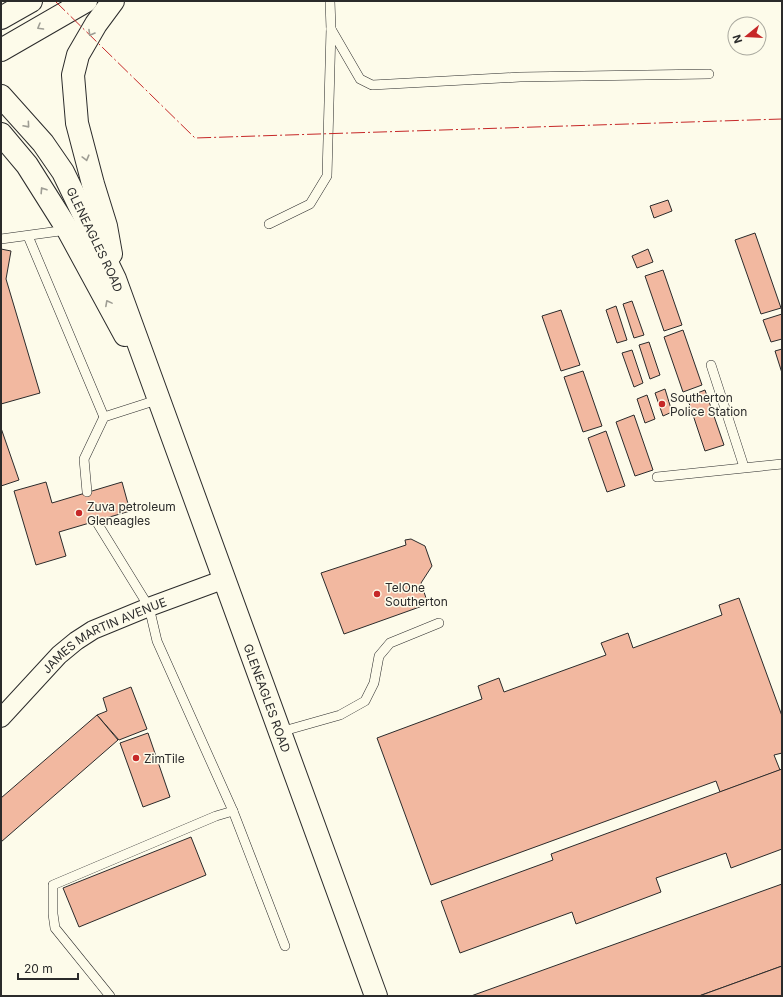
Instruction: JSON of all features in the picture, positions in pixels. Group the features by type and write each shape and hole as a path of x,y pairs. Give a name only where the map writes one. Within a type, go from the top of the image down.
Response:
{"street":[{"path":"1,18 31,1"},
{"path":"1,50 86,1"},
{"path":"113,1 96,24 78,55 73,75 77,123 106,226 115,279"},
{"name":"GLENEAGLES ROAD","path":"1,96 43,143 63,172 115,279 160,399 376,996"},
{"name":"GLENEAGLES ROAD","path":"1,134 27,165 68,230 160,399"},
{"name":"JAMES MARTIN AVENUE","path":"1,718 59,655 76,641 93,630 149,607 225,579"}],"lane":[{"path":"269,224 310,204 327,176 330,1"},
{"path":"330,29 360,79 372,85 520,77 708,74"},
{"path":"1,240 68,230"},
{"path":"28,236 104,417"},
{"path":"711,365 744,467"},
{"path":"87,492 84,459 104,417 160,399"},
{"path":"657,477 782,464"},
{"path":"96,521 149,607 158,641 233,811 285,946"},
{"path":"280,732 340,715 365,701 374,683 379,656 390,643 439,623"},
{"path":"110,996 55,928 53,914 53,885 216,816 233,811"}],"building":[{"path":"668,200 672,211 654,218 650,206"},
{"path":"755,233 781,308 761,314 735,240"},
{"path":"1,249 11,251 6,279 40,393 1,404"},
{"path":"648,249 653,262 637,268 632,256"},
{"path":"663,270 682,325 664,331 645,276"},
{"path":"632,301 644,335 634,338 623,304"},
{"path":"616,306 627,340 617,343 606,310"},
{"path":"561,310 580,365 561,371 542,316"},
{"path":"782,314 782,339 771,342 763,320"},
{"path":"683,330 702,385 683,392 664,337"},
{"path":"649,342 660,375 650,379 639,345"},
{"path":"782,349 782,373 775,351"},
{"path":"632,350 643,383 634,387 622,353"},
{"path":"583,371 602,426 583,432 564,377"},
{"path":"665,389 672,412 663,416 655,393"},
{"path":"705,390 724,445 705,451 687,397"},
{"path":"647,395 655,419 645,423 637,399"},
{"path":"634,415 653,470 635,476 616,422"},
{"path":"1,428 19,480 1,486"},
{"path":"606,431 625,486 607,492 588,438"},
{"path":"46,482 52,503 122,482 130,511 59,532 66,556 36,565 14,491"},
{"name":"TelOne Southerton","path":"411,539 425,546 432,566 421,583 428,604 344,634 321,573 406,545 405,540"},
{"path":"739,598 782,716 782,753 774,755 780,770 720,792 716,781 431,885 377,738 482,699 478,686 499,678 504,692 606,655 601,643 628,633 633,648 722,615 719,605"},
{"path":"131,687 147,729 119,740 97,715 107,711 103,698"},
{"path":"97,715 118,740 1,842 1,798"},
{"path":"148,733 170,797 143,807 120,743"},
{"path":"782,769 782,849 731,868 726,853 656,878 661,892 576,924 572,912 460,953 441,901 553,860 551,854"},
{"path":"191,837 206,875 79,927 63,888"},
{"path":"782,884 782,966 699,996 471,996"},
{"path":"782,966 782,996 699,996"}],"power":[{"path":"55,1 195,138 782,119"}],"place":[{"name":"Southerton Police Station","path":"662,404"},
{"name":"Zuva petroleum Gleneagles","path":"79,513"},
{"name":"TelOne Southerton","path":"377,594"},
{"name":"ZimTile","path":"136,758"}]}
